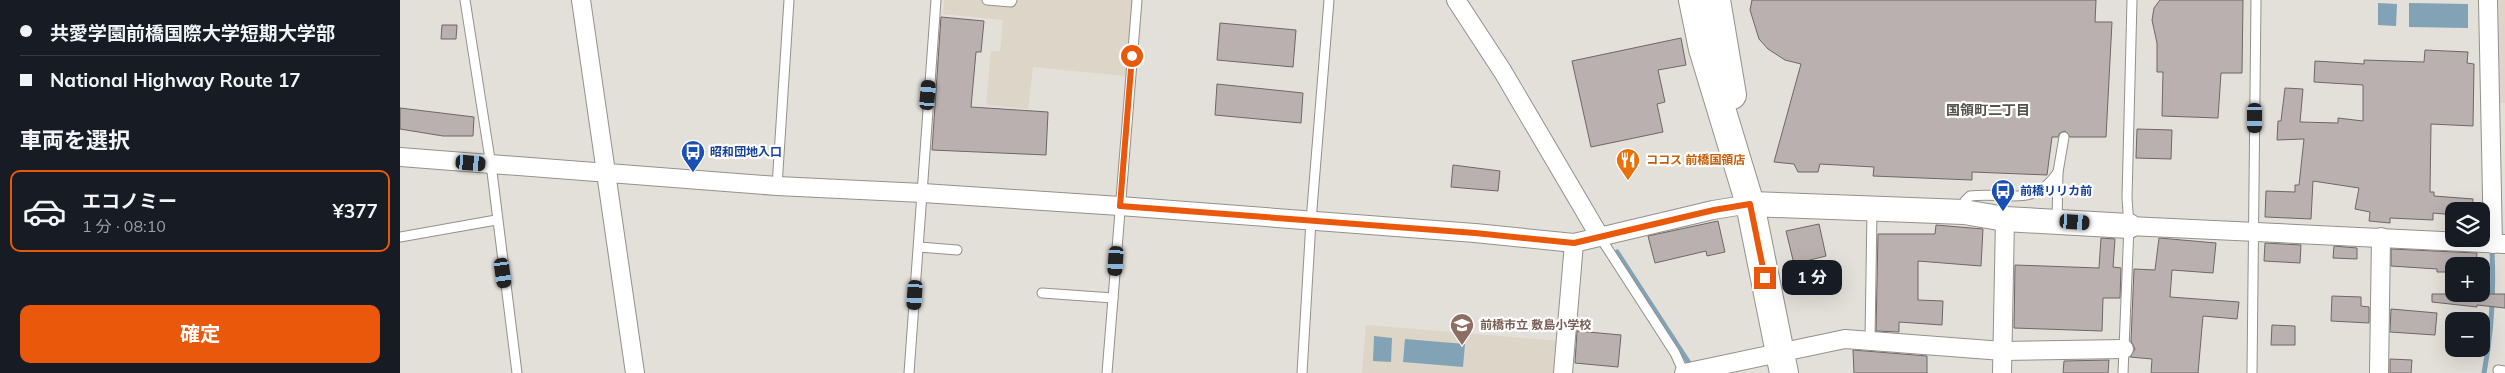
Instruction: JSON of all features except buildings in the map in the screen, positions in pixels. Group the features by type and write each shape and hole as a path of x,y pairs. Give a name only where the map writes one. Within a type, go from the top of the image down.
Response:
{"highway":[{"path":"1694,0 1703,49 1747,193"},
{"path":"1716,0 1724,40 1747,193 1781,363"}],"street":[{"path":"581,0 636,373"},
{"path":"1456,0 1503,72 1600,237"},
{"path":"400,157 777,186 923,193 1120,206 1574,243 1714,210 1747,193 1872,208 1964,212 2005,219 2499,244 2498,114 2488,0"},
{"path":"2002,373 2005,219"},
{"path":"2380,373 2382,238"},
{"path":"1563,373 1574,243"},
{"path":"1684,373 1781,363 1838,340 1870,340 2003,351 2124,349"}],"lane":[{"path":"465,0 517,373"},
{"path":"777,186 789,0"},
{"path":"909,373 936,0"},
{"path":"987,0 1011,2 1012,0"},
{"path":"1107,373 1137,0"},
{"path":"1302,373 1311,221 1329,0"},
{"path":"2123,373 2132,0"},
{"path":"2252,373 2256,0"},
{"path":"2057,221 2058,172 2064,137"},
{"path":"1964,212 1965,201 1970,196 2030,195 2042,191 2058,172"},
{"path":"1870,340 1872,208"},
{"path":"400,237 496,220"},
{"path":"1600,237 1675,353 1684,373"},
{"path":"919,247 957,250"},
{"path":"1042,293 1113,298"}],"shaded area":[{"path":"944,0 1132,0 1126,76 1033,67 1028,109 986,105 991,51 1000,51 1003,20 943,14"},
{"path":"2495,0 2505,0 2505,103 2496,103"},
{"name":"前橋市立 敷島小学校","path":"1366,325 1560,341 1558,373 1362,373"}],"water":[{"path":"2378,3 2397,4 2396,26 2378,25"},
{"path":"2409,3 2468,4 2468,28 2409,27"},
{"path":"1374,336 1392,338 1391,362 1373,361"},
{"path":"1405,339 1465,344 1463,367 1403,362"}],"waterway":[{"path":"2484,373 2492,312 2492,251"},
{"path":"1617,252 1691,366"}],"place":[{"name":"昭和団地入口","path":"693,173"},
{"name":"ココス 前橋国領店","path":"1628,181"},
{"name":"前橋リリカ前","path":"2003,212"},
{"name":"前橋市立 敷島小学校","path":"1462,346"}],"district":[{"name":"国領町二丁目","path":"1988,110"}],"route":[{"path":"1132,56 1120,206 1475,233 1574,243 1714,210 1750,204 1765,278"}]}
